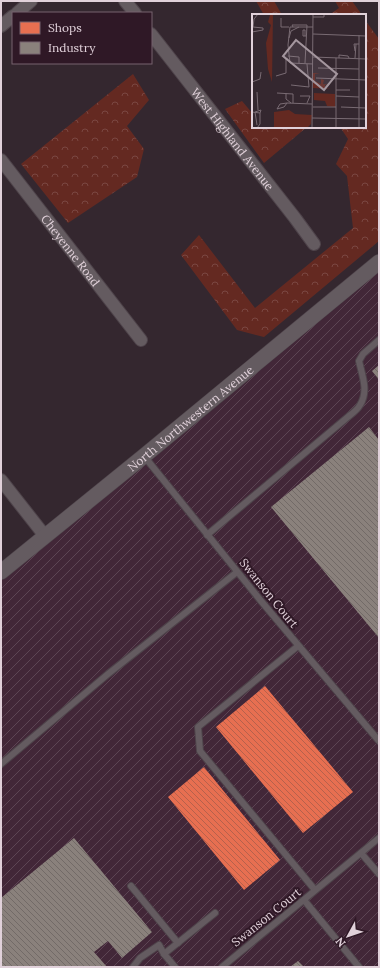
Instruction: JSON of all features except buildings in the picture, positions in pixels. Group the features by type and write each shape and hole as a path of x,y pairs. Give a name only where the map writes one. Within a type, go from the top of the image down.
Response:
{"street":[{"path":"18,12 31,1"},
{"path":"125,1 134,12"},
{"path":"1,26 12,17"},
{"name":"West Highland Avenue","path":"152,35 290,211 314,244"},
{"name":"Cheyenne Road","path":"1,160 141,340"},
{"name":"North Northwestern Avenue","path":"1,572 379,262"},
{"path":"1,480 45,536"}],"lane":[{"path":"207,535 349,416 360,405 365,392 359,361 363,354 379,340"},
{"name":"Swanson Court","path":"144,456 298,646 379,741"},
{"path":"1,764 108,674 237,572"},
{"path":"298,646 267,673 198,727 200,751 315,890"},
{"name":"Swanson Court","path":"222,967 379,838"},
{"path":"361,853 379,874"},
{"path":"130,886 178,943"},
{"path":"304,900 359,967"},
{"path":"164,954 215,914"},
{"path":"133,967 140,958 159,945 164,954 175,967"}],"shaded area":[{"path":"379,255 379,967 1,967 1,567"}],"green space":[{"path":"256,1 274,1 281,14 263,14"},
{"path":"335,1 352,1 361,14 330,14 339,8"},
{"path":"366,21 379,39 379,241 264,337 237,330 181,255 199,235 255,308 353,228 347,176 336,164 348,139 341,128 366,128"},
{"path":"133,74 149,100 127,126 144,149 137,177 68,223 21,164"},
{"path":"242,101 252,113 252,128 306,128 264,163 225,109"}]}
